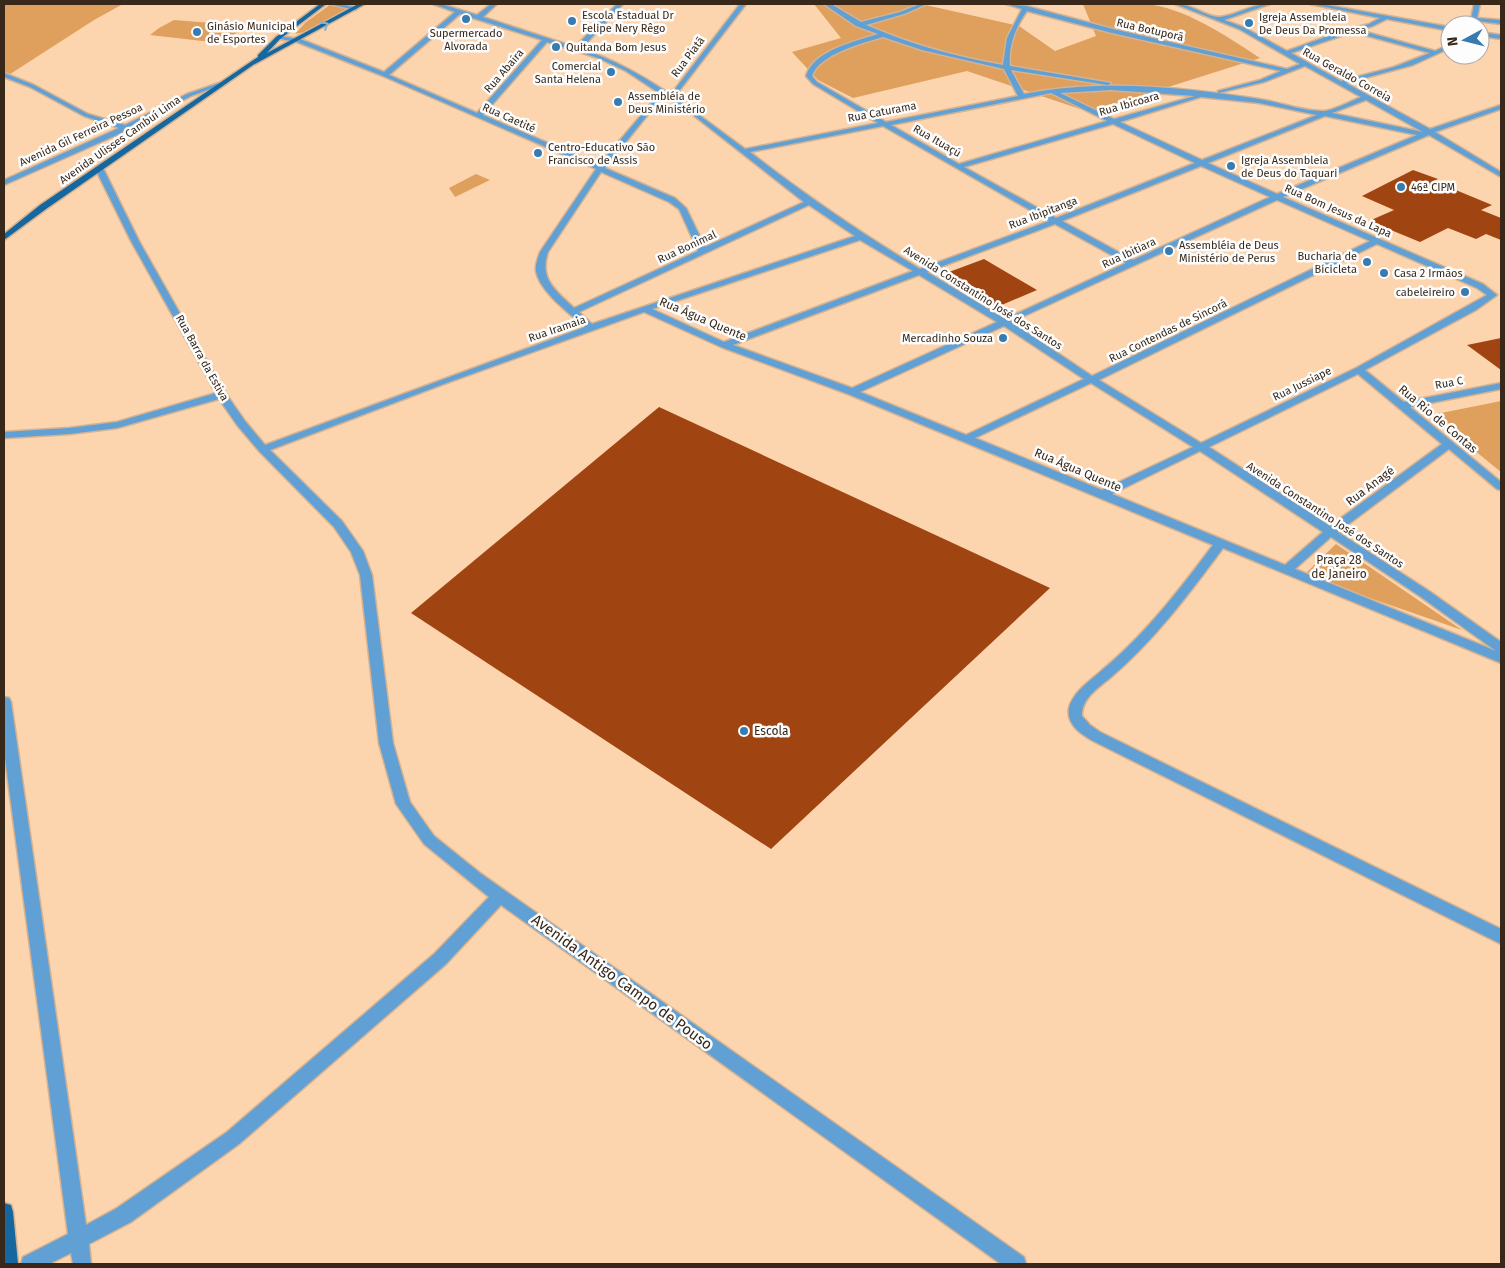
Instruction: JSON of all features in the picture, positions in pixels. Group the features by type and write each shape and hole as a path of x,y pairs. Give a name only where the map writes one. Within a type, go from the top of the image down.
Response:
{"main road":[{"name":"Avenida Ulisses Cambuí Lima","path":"251,64 278,38 323,4"},
{"name":"Avenida Ulisses Cambuí Lima","path":"4,238 43,207 251,64 362,4"},
{"path":"4,1212 9,1264"}],"street":[{"path":"332,4 354,8"},
{"name":"Avenida Constantino José dos Santos","path":"436,4 613,62 668,95 746,151 810,202 861,237 1004,322 1092,380 1201,447 1425,594 1501,648"},
{"path":"478,18 494,4"},
{"path":"577,50 620,4"},
{"name":"Rua Piatã","path":"572,312 545,283 540,272 540,262 550,241 599,170 656,101 677,90 743,4"},
{"path":"827,4 858,25 882,35 938,52 1006,66 1138,88 1259,101 1426,133"},
{"path":"858,25 902,13 924,4"},
{"name":"Rua Botuporã","path":"1009,4 1112,31 1288,71"},
{"name":"Rua Geraldo Correia","path":"1178,4 1220,19 1286,53 1367,97 1501,176"},
{"path":"1220,19 1267,4"},
{"path":"1313,4 1328,5 1440,27"},
{"path":"1022,96 1009,75 1006,66 1006,56 1017,21 1026,8"},
{"path":"385,76 459,12"},
{"path":"1286,53 1371,25 1386,18"},
{"path":"1353,30 1435,54"},
{"name":"Rua Ituaçú","path":"882,35 831,54 808,72 808,76 816,84 958,167 1134,264"},
{"name":"Rua Caetité","path":"278,38 298,40 672,200 682,208 703,252"},
{"name":"Rua Abaíra","path":"478,116 546,39"},
{"path":"584,42 611,58 613,62"},
{"path":"1340,83 1440,51"},
{"name":"Rua Ibicoara","path":"958,167 1111,121 1207,94 1242,87 1305,64"},
{"path":"4,75 32,86 86,115 125,127"},
{"name":"Avenida Gil Ferreira Pessoa","path":"4,183 189,95 224,83"},
{"name":"Rua Caturama","path":"746,151 1052,90 1138,88"},
{"name":"Rua Bom Jesus da Lapa","path":"1052,90 1111,121 1202,163 1480,286"},
{"name":"Rua Ibipitanga","path":"724,345 1056,221 1367,97"},
{"name":"Rua Ibitiara","path":"852,392 1277,197 1426,133 1501,107"},
{"name":"Rua Barra da Estiva","path":"99,168 135,240 222,395 263,449 338,524 357,551 366,575 370,606"},
{"name":"Rua Bonimal","path":"572,312 810,202"},
{"name":"Rua Iramaia","path":"263,449 438,383 644,309 861,237"},
{"name":"Rua Contendas de Sincorá","path":"967,438 1092,380 1377,241"},
{"name":"Rua Jussiape","path":"1102,495 1359,370 1492,297 1492,293 1480,286"},
{"name":"Rua Água Quente","path":"644,309 724,345 852,392 967,438 1220,544 1501,658"},
{"path":"572,312 592,329"},
{"name":"Rua Rio de Contas","path":"1359,370 1501,487"},
{"name":"Rua C","path":"1402,405 1501,386"},
{"path":"4,435 113,425 134,421 201,399 222,395"},
{"name":"Rua Anagé","path":"1286,570 1330,532 1449,444"},
{"path":"1220,544 1186,590 1154,626 1127,656 1095,684 1077,703 1075,716 1078,724 1100,738 1501,937"},
{"name":"Avenida Antigo Campo de Pouso","path":"370,606 386,743 403,804 429,840 476,878 1017,1264"},
{"path":"4,702 8,761 80,1240 82,1264"},
{"path":"30,1264 80,1240 124,1215 233,1138 301,1081 440,958 500,895"}],"green space":[{"path":"4,4 123,4 94,20 4,78"},
{"path":"331,4 356,4 304,32 295,34 305,23"},
{"path":"814,4 921,4 1019,26 1055,51 1096,36 1083,4 1145,4 1175,11 1205,24 1260,58 1089,112 967,71 853,98 818,80 792,52 841,38"},
{"name":"Ginásio Municipal de Esportes","path":"174,20 248,26 220,43 150,35"},
{"path":"476,174 490,180 455,197 449,188"},
{"path":"1501,401 1501,472 1431,415"},
{"name":"Praça 28 de Janeiro","path":"1336,544 1462,630 1364,596 1307,572"}],"building":[{"path":"1413,170 1438,179 1434,181 1492,205 1481,210 1501,218 1501,240 1486,234 1476,239 1448,228 1420,242 1369,221 1394,210 1362,196"},
{"path":"984,259 1037,290 997,307 941,275"},
{"path":"1501,338 1501,370 1467,345"},
{"name":"Escola","path":"659,407 1050,588 771,849 411,613"}],"place":[{"name":"Supermercado Alvorada","path":"466,19"},
{"name":"Escola Estadual Dr Felipe Nery Rêgo","path":"572,21"},
{"name":"Igreja Assembleia De Deus Da Promessa","path":"1249,23"},
{"name":"Ginásio Municipal de Esportes","path":"197,32"},
{"name":"Quitanda Bom Jesus","path":"556,47"},
{"name":"Comercial Santa Helena","path":"611,72"},
{"name":"Assembléia de Deus Ministério","path":"618,102"},
{"name":"Centro-Educativo São Francisco de Assis","path":"538,153"},
{"name":"Igreja Assembleia de Deus do Taquari","path":"1231,166"},
{"name":"46ª CIPM","path":"1401,187"},
{"name":"Assembléia de Deus Ministério de Perus","path":"1169,251"},
{"name":"Bucharia de Bicicleta","path":"1367,262"},
{"name":"Casa 2 Irmãos","path":"1384,273"},
{"name":"cabeleireiro","path":"1465,292"},
{"name":"Mercadinho Souza","path":"1003,338"},
{"name":"Escola","path":"744,731"}]}
